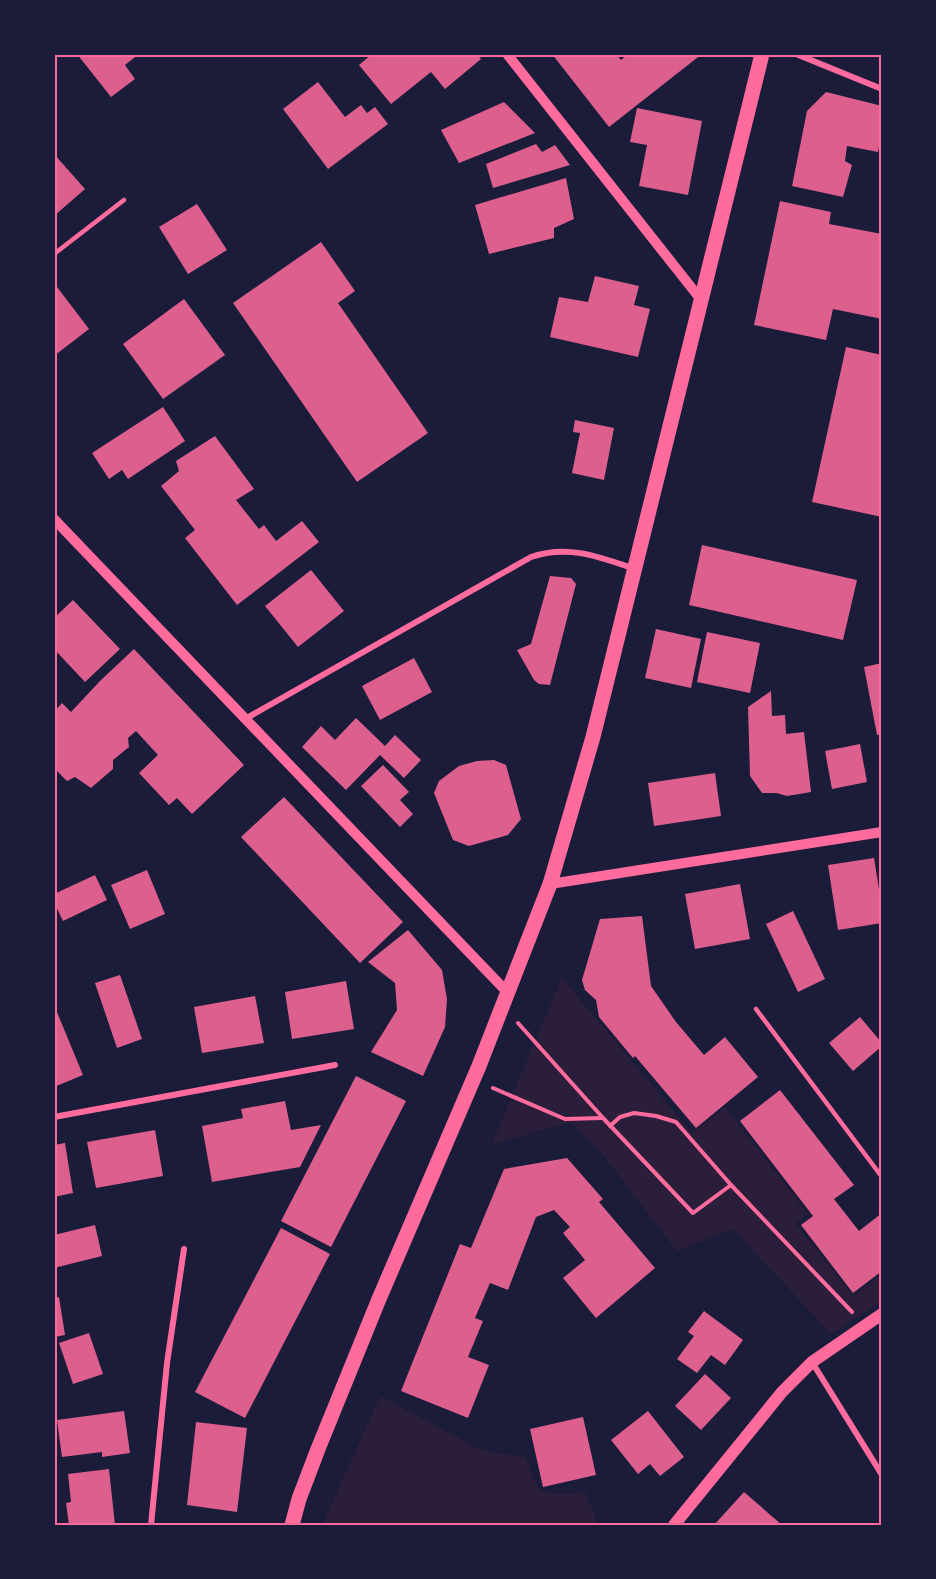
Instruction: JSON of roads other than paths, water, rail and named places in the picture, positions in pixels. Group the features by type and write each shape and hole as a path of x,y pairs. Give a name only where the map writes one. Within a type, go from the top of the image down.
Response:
{"main road":[{"path":"292,1525 298,1499 352,1363 474,1079 550,884 593,737 762,54"},
{"path":"674,1525 782,1392 812,1362 882,1314"}],"street":[{"path":"507,54 702,301"},
{"path":"796,54 882,89"},
{"path":"54,519 245,719 505,1000"},
{"path":"245,719 531,557 553,551 579,551 635,569"},
{"path":"550,884 882,832"},
{"path":"54,1117 335,1065"},
{"path":"151,1525 166,1363 184,1249"},
{"path":"812,1362 882,1475"}],"lane":[{"path":"54,254 124,200"},
{"path":"756,1009 882,1178"}]}
